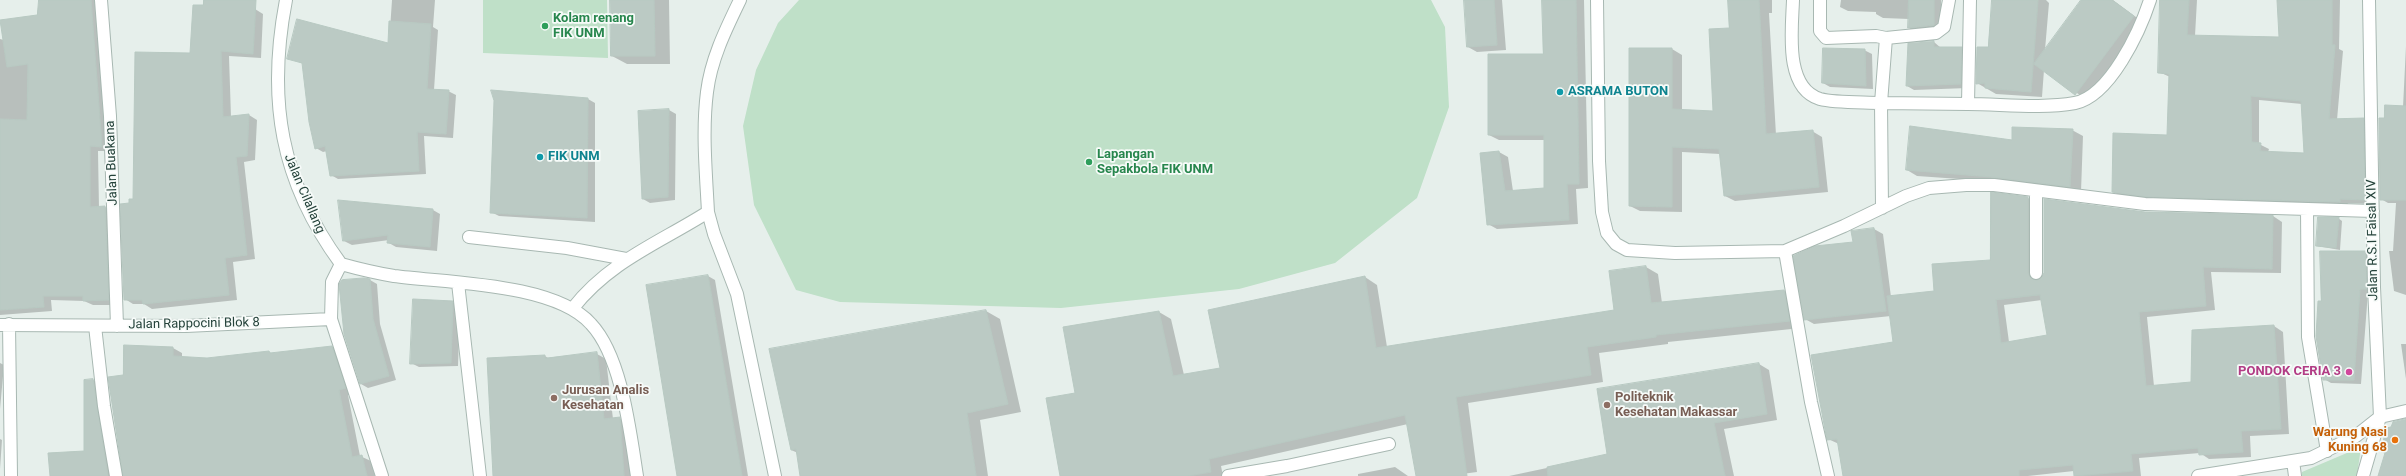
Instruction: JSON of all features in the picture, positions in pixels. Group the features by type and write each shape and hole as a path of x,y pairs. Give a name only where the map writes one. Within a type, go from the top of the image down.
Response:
{"street":[{"name":"Jalan Buakana","path":"101,0 110,116 117,326"},
{"name":"Jalan Cilallang","path":"286,0 276,74 279,115 285,150 308,210 323,239 341,264"},
{"path":"740,0 719,45 707,92 705,157 708,212 714,234 737,294 776,476"},
{"path":"1597,0 1599,161 1602,212 1607,233 1616,244 1627,250 1675,254 1785,251 1929,188 1994,185 2145,204 2373,211"},
{"path":"1793,0 1795,75 1804,90 1820,99 1881,103 2054,105 2076,103 2093,94 2111,75 2130,48 2142,23 2150,0"},
{"path":"1820,0 1820,31 1826,38 1834,40 1876,36 1886,38 1936,33 1944,27 1949,0"},
{"path":"1968,104 1970,0"},
{"name":"Jalan R.S.I Faisal XIV","path":"2364,476 2380,417 2373,211 2369,0"},
{"path":"1882,208 1881,103 1886,38"},
{"path":"2036,191 2036,273"},
{"path":"2306,209 2308,338 2327,451"},
{"path":"573,308 588,289 626,259 708,212"},
{"path":"469,237 567,248 626,259"},
{"path":"1785,251 1811,402 1828,476"},
{"path":"382,476 331,319 332,282 341,264 388,275 458,283 537,295 573,308 591,324 604,342 618,376 629,423 637,476"},
{"path":"458,283 480,476"},
{"name":"Jalan Rappocini Blok 8","path":"5,325 186,326 331,319"},
{"path":"5,325 11,476"},
{"path":"95,326 104,406 116,476"},
{"path":"2198,476 2294,462 2327,451 2356,436 2380,417 2406,411"},
{"path":"1228,476 1288,471 1389,444"},
{"path":"2294,462 2295,476"}],"green space":[{"name":"Kolam renang FIK UNM","path":"483,0 607,0 608,58 483,53"},
{"name":"Lapangan Sepakbola FIK UNM","path":"799,0 1431,0 1445,27 1449,107 1417,198 1335,263 1239,289 1061,308 840,302 796,290 754,205 743,126 756,70 778,23"},
{"path":"2361,447 2357,476 2302,476 2302,472"}],"building":[{"path":"39,0 91,0 102,147 90,146 90,207 105,206 109,300 83,301 83,296 43,296 44,307 0,310 0,119 27,120 28,64 7,67 0,20 37,15"},
{"path":"204,0 256,0 253,54 221,51 223,117 249,114 247,156 236,157 247,255 225,258 229,295 143,304 142,300 124,300 120,204 129,203 129,199 133,199 135,52 190,53 193,5 203,5"},
{"path":"610,0 654,0 655,56 611,56"},
{"path":"1464,0 1494,0 1497,45 1467,47"},
{"path":"1542,0 1576,0 1579,184 1567,184 1569,220 1487,225 1480,153 1499,151 1505,191 1544,188 1544,135 1488,135 1488,54 1543,54"},
{"path":"1728,0 1759,0 1766,134 1813,130 1819,187 1724,196 1719,149 1672,147 1672,207 1629,206 1629,48 1672,48 1672,109 1713,111 1709,29 1729,28"},
{"path":"1909,0 1934,0 1934,25 1908,28"},
{"path":"1992,0 2038,0 2031,92 1985,88 1985,83 1976,84 1977,47 1988,47"},
{"path":"2081,0 2112,0 2134,16 2075,95 2034,64"},
{"path":"2160,0 2189,0 2187,35 2279,37 2277,0 2332,0 2332,45 2335,45 2329,119 2364,118 2365,200 2340,199 2340,202 2146,197 2112,192 2113,133 2167,135 2169,74 2158,73","holes":["2251,96 2301,101 2304,153 2260,151 2261,143 2252,142"]},
{"path":"297,19 388,43 389,21 431,24 427,89 449,90 446,134 417,132 419,171 330,176 325,146 315,149 309,122 302,63 287,59"},
{"path":"1934,41 1934,47 1962,47 1961,84 1906,86 1908,43"},
{"path":"1823,48 1865,49 1866,86 1822,83"},
{"name":"FIK UNM","path":"491,90 588,98 587,218 490,213 494,101"},
{"path":"2385,105 2406,106 2406,200 2380,200 2379,118 2384,118"},
{"path":"669,109 668,197 642,199 638,111"},
{"path":"1910,126 2012,140 2012,127 2073,129 2070,187 1991,177 1906,170"},
{"path":"1991,192 2028,197 2028,273 2030,277 2036,280 2040,279 2044,273 2044,199 2145,212 2273,215 2272,269 2203,267 2206,306 2139,312 2146,386 2191,382 2192,330 2274,325 2281,429 2241,431 2243,452 2199,455 2198,448 2131,454 2133,471 2074,476 2073,465 2019,470 2019,476 1843,476 1837,439 1827,440 1811,355 1893,342 1887,296 1934,291 1932,264 1990,260","holes":["2040,295 2047,335 2001,343 1996,300"]},
{"path":"338,200 433,209 430,247 387,243 388,235 343,241"},
{"path":"2318,217 2339,217 2336,248 2316,246"},
{"path":"1874,228 1886,311 1804,320 1793,256 1815,246 1853,242 1851,231"},
{"path":"2320,251 2366,251 2367,289 2360,289 2354,380 2323,380 2316,336 2318,301 2321,301"},
{"path":"1646,266 1651,303 1784,290 1790,321 1656,335 1656,337 1587,347 1591,375 1456,397 1467,476 1416,476 1405,415 1209,459 1211,472 1188,476 1060,476 1046,398 1075,393 1063,327 1159,311 1173,376 1220,368 1208,310 1365,276 1376,348 1614,310 1609,271"},
{"path":"708,275 742,476 677,476 646,285"},
{"path":"364,278 370,279 373,319 389,376 360,384 344,334 339,284 342,280"},
{"path":"413,299 453,301 451,363 410,364"},
{"path":"986,310 1008,404 967,413 976,476 800,476 796,449 791,450 769,349"},
{"path":"124,345 173,347 173,356 207,358 332,346 346,388 339,390 352,457 362,455 367,476 123,476 108,377 123,375"},
{"name":"Jurusan Analis Kesehatan","path":"597,352 604,419 620,417 624,476 493,476 487,358 545,355 545,358"},
{"path":"1759,363 1767,414 1714,423 1725,476 1548,476 1547,467 1607,454 1597,389"},
{"path":"93,379 108,476 50,476 48,453 84,451 84,380"},
{"path":"2406,419 2406,476 2378,476 2385,453 2381,452 2386,428 2391,427 2393,422"}],"place":[{"name":"Kolam renang FIK UNM","path":"545,26"},
{"name":"ASRAMA BUTON","path":"1560,92"},
{"name":"FIK UNM","path":"540,157"},
{"name":"Lapangan Sepakbola FIK UNM","path":"1089,162"},
{"name":"PONDOK CERIA 3","path":"2349,372"},
{"name":"Jurusan Analis Kesehatan","path":"554,398"},
{"name":"Politeknik Kesehatan Makassar","path":"1607,405"},
{"name":"Warung Nasi Kuning 68","path":"2395,440"}]}
